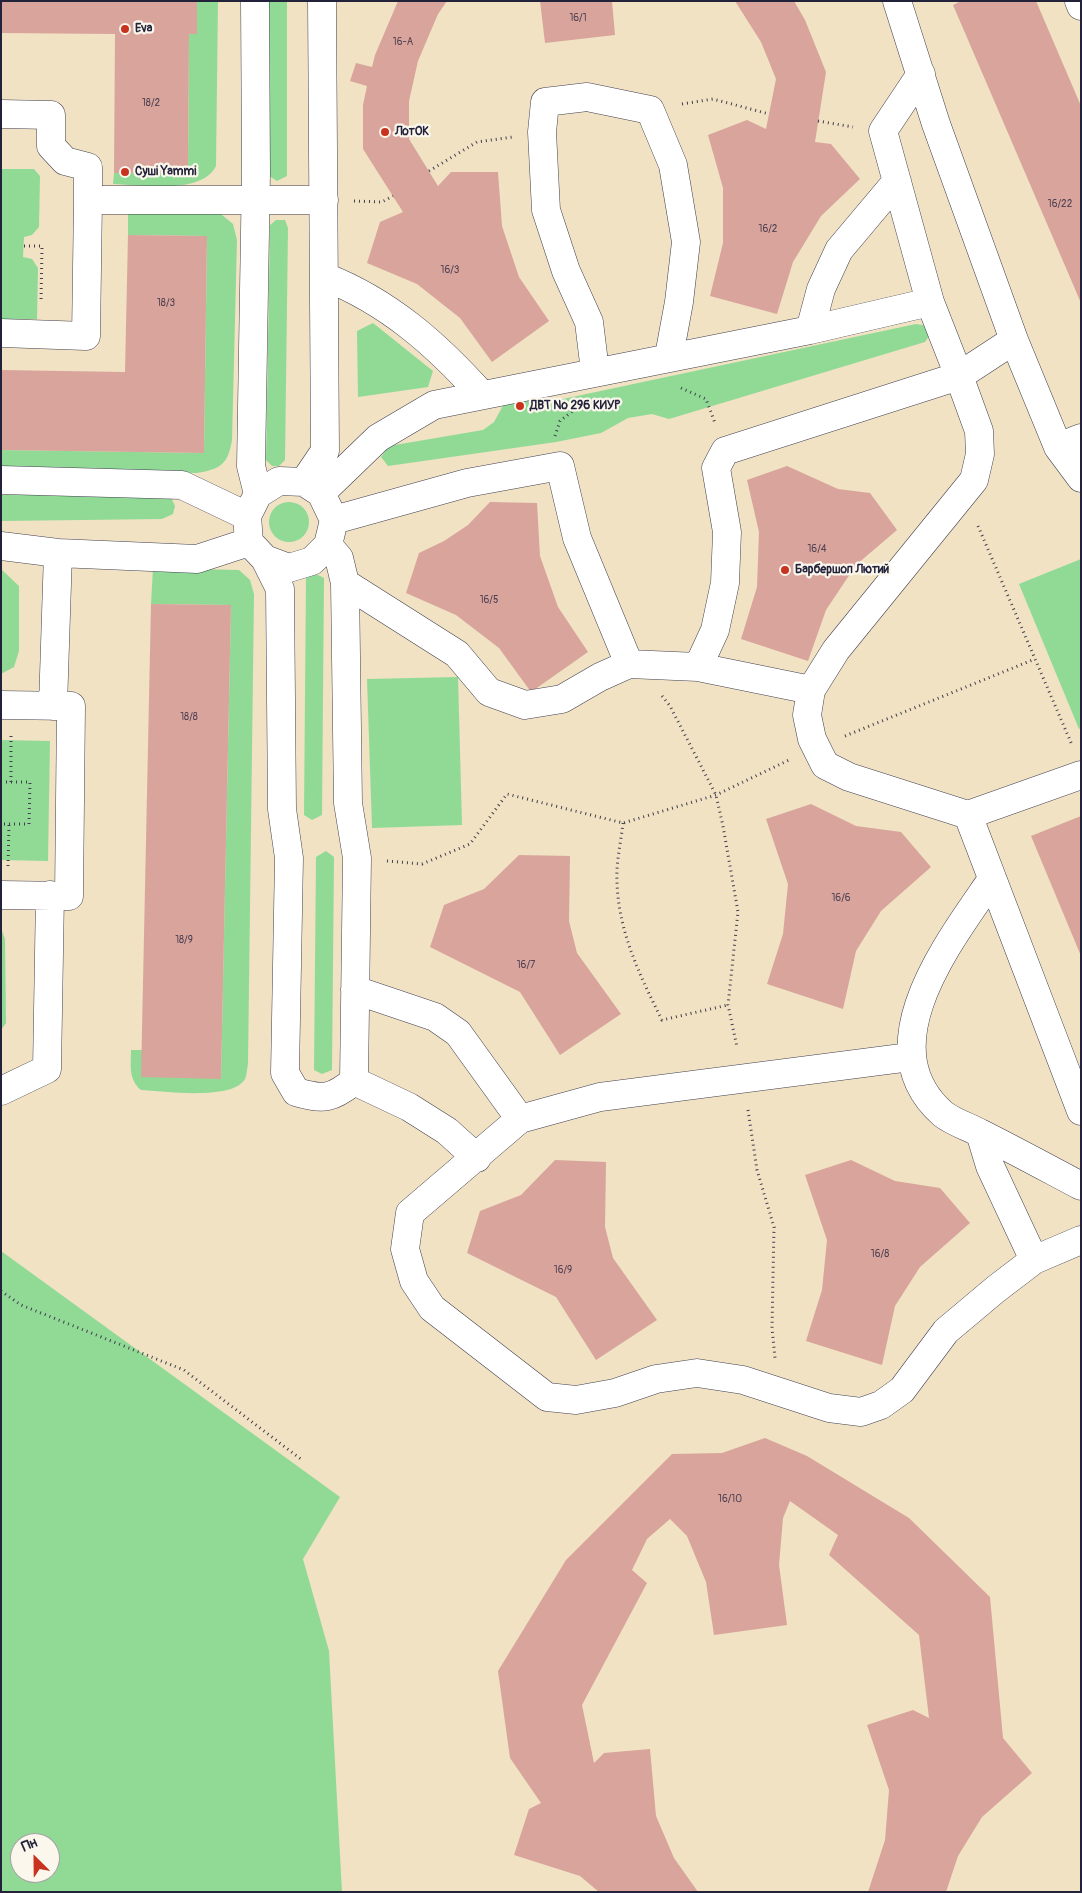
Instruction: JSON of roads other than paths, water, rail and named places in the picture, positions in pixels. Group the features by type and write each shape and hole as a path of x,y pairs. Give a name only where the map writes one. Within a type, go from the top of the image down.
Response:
{"street":[{"path":"255,1 256,199 251,466 255,528 280,589 282,809 289,858 285,1073 296,1092 316,1098 336,1095 354,1080 357,858 348,802 345,583 331,532 312,488 325,451 322,1"},
{"path":"897,1 936,124 1014,340 1070,443 1081,478"},
{"path":"1079,1 1081,6"},
{"path":"921,74 883,131 930,302 979,431 980,454 974,480 836,650 811,690 807,715 812,739 825,765 849,777 968,815 1081,775"},
{"path":"595,371 589,322 566,271 546,210 542,132 545,102 588,98 650,110 674,165 686,242 670,356"},
{"path":"1,114 51,114 51,146 65,160 88,167 86,336 1,333"},
{"path":"810,330 821,289 839,250 897,181"},
{"path":"88,200 324,200"},
{"path":"325,278 354,289 413,326 449,358 482,395"},
{"path":"1,546 58,553 197,559 255,528 279,481 312,488 378,438 434,405 670,356 810,330 930,302"},
{"path":"698,667 715,630 725,583 727,532 716,468 725,451 959,376 1014,340"},
{"path":"1,480 182,484 255,528 289,568 312,561 331,532 467,483 560,466 577,538 632,664"},
{"path":"53,706 58,553"},
{"path":"345,583 457,654 489,692 525,705 562,699 600,677 632,664 698,667 811,690"},
{"path":"5,895 69,896 72,706 6,705"},
{"path":"968,815 1081,1111"},
{"path":"992,879 939,956 916,1012 910,1057 923,1089 944,1114 1081,1186"},
{"path":"1,1092 47,1069 50,895"},
{"path":"355,990 435,1017 458,1033 520,1120"},
{"path":"910,1057 600,1098 520,1120 410,1213 405,1249 414,1281 432,1308 547,1397 576,1400 615,1392 656,1380 697,1373 742,1380 829,1408 861,1412 881,1405 902,1390 946,1331 1034,1260 1081,1240"},
{"path":"354,1080 447,1131 477,1158"},
{"path":"980,1133 990,1166 1034,1260"}],"place":[{"name":"Eva","path":"125,29"},
{"name":"ЛотОК","path":"385,132"},
{"name":"Суші Yammi","path":"125,172"},
{"name":"ДВТ № 296 КИУР","path":"520,406"},
{"name":"Барбершоп Лютий","path":"785,570"}]}
